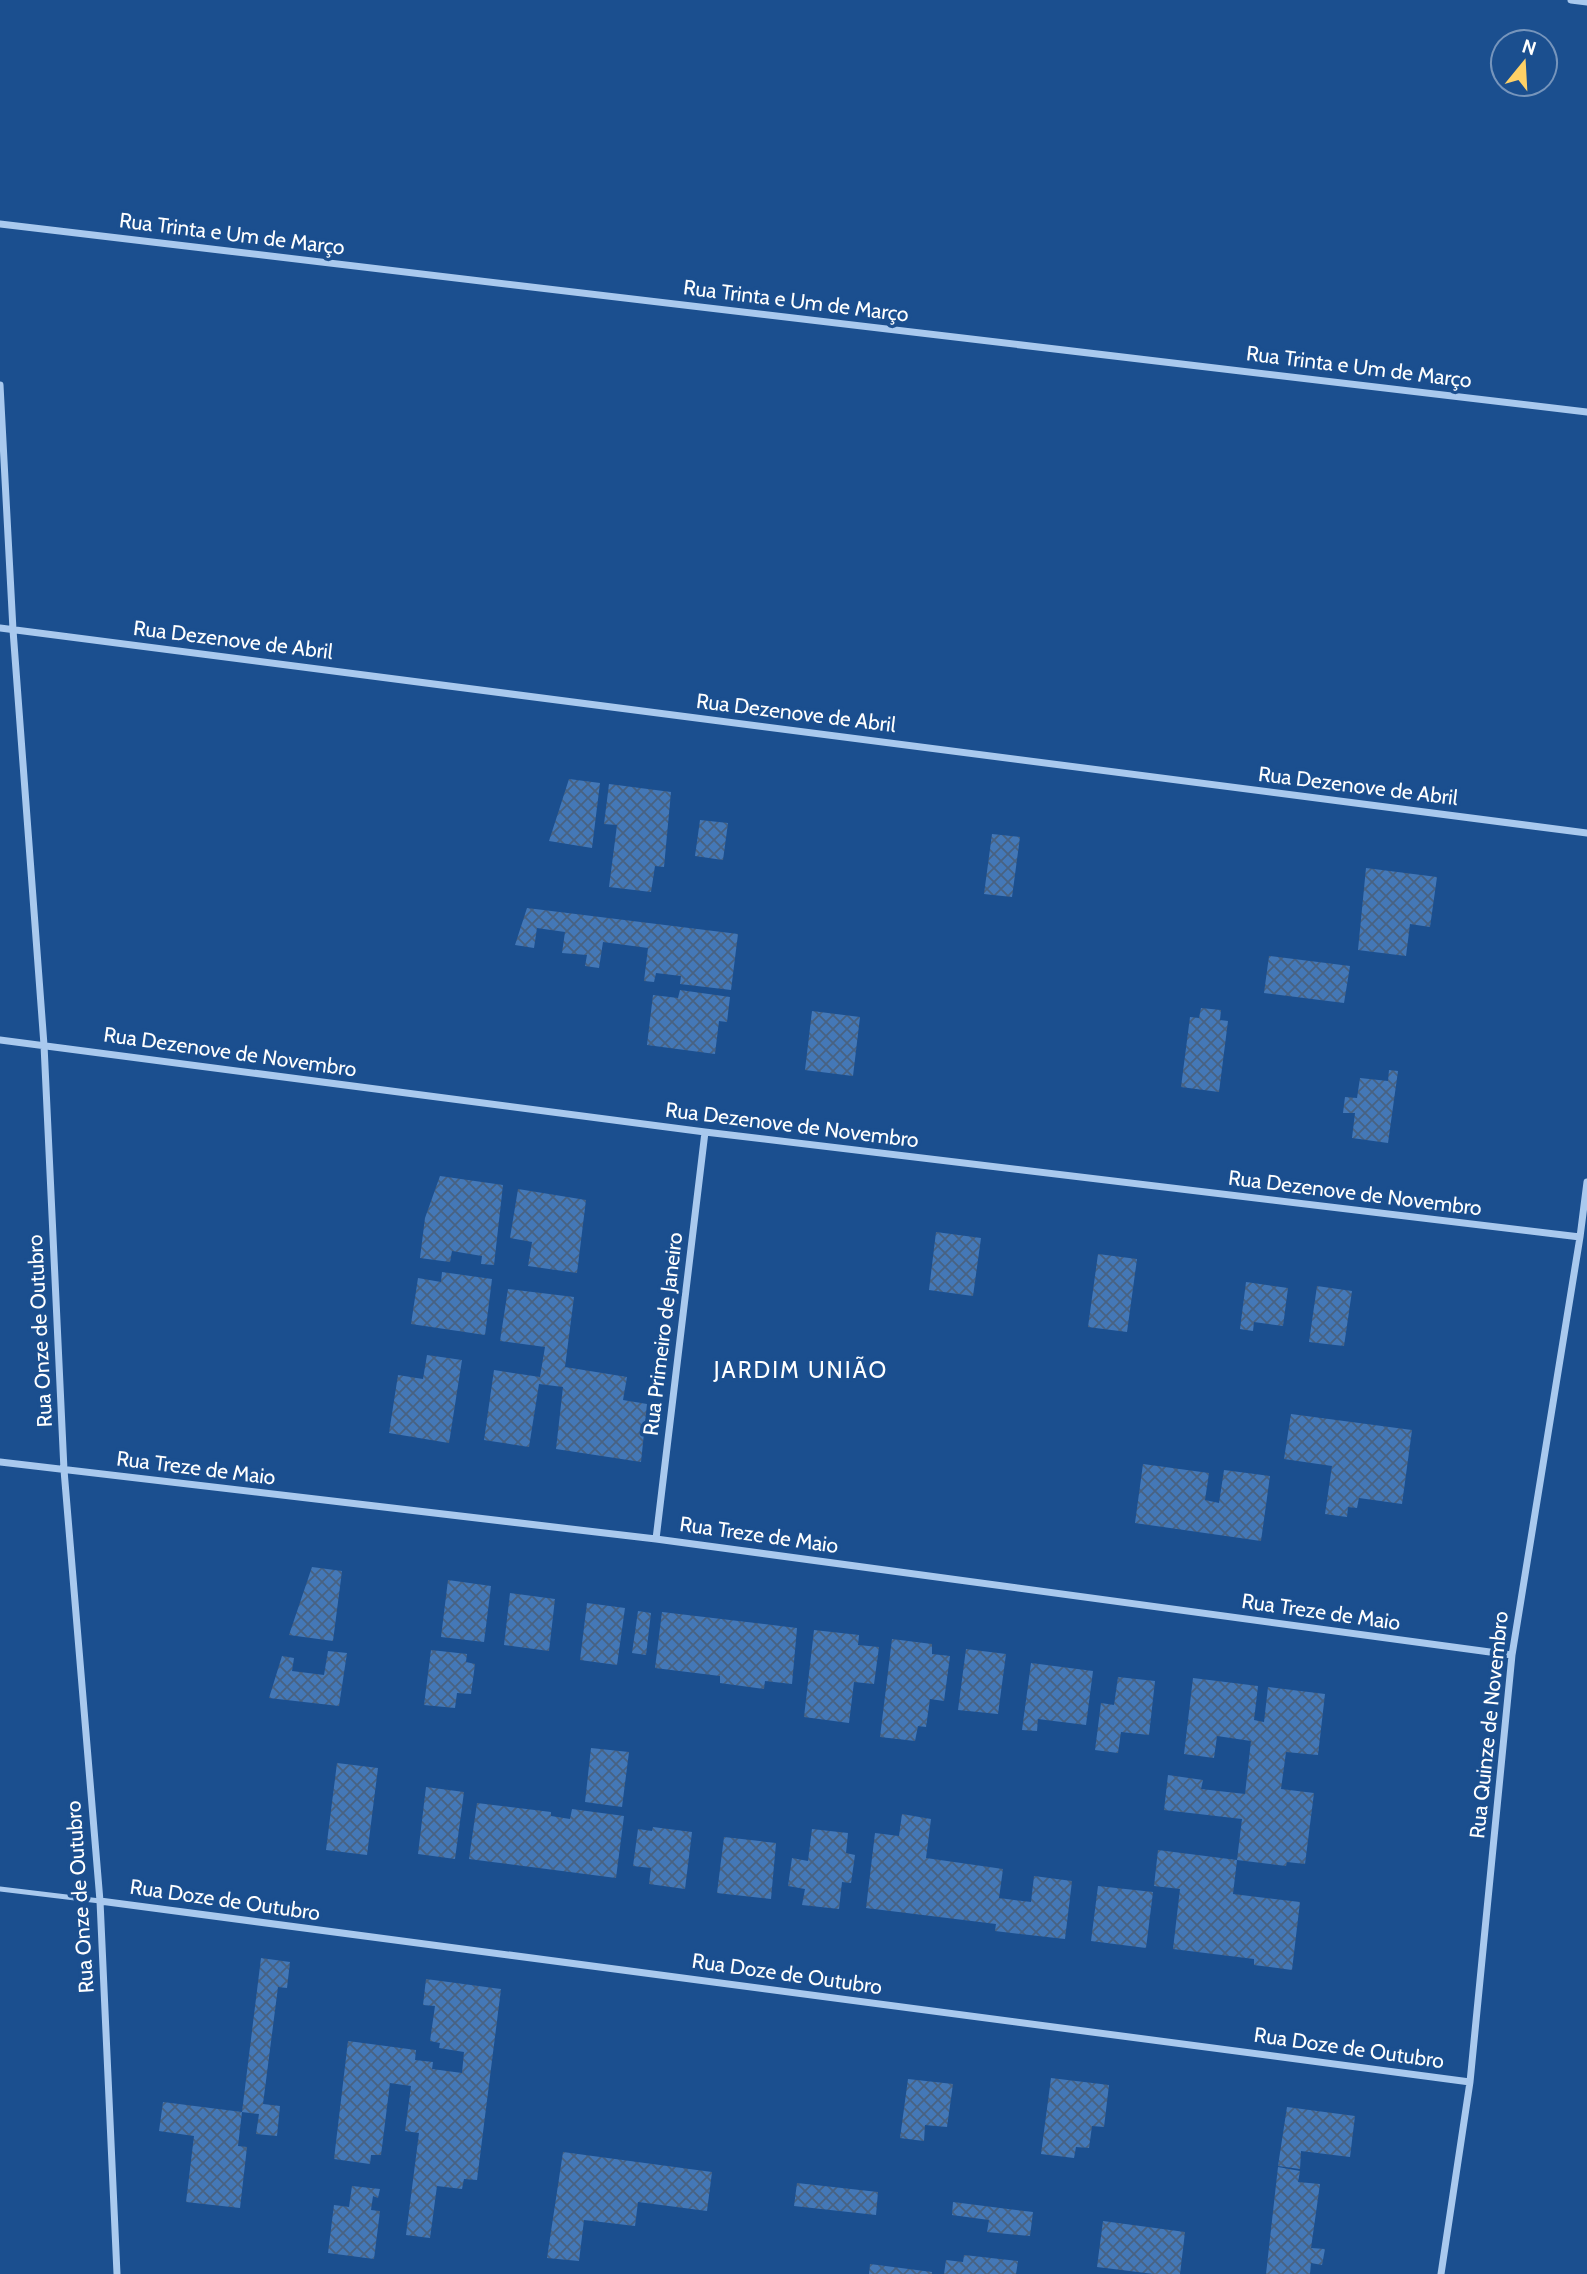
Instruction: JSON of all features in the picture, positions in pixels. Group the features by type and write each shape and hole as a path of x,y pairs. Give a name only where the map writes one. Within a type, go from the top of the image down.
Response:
{"street":[{"path":"1571,0 1587,2"},
{"name":"Rua Trinta e Um de Março","path":"0,224 1587,412"},
{"name":"Rua Onze de Outubro","path":"0,386 13,629 44,1045 64,1470 100,1901 117,2274"},
{"name":"Rua Dezenove de Abril","path":"0,628 1587,833"},
{"name":"Rua Dezenove de Novembro","path":"0,1040 705,1132 1580,1237"},
{"name":"Rua Primeiro de Janeiro","path":"656,1539 705,1132"},
{"name":"Rua Quinze de Novembro","path":"1441,2274 1469,2082 1512,1655 1587,1182"},
{"name":"Rua Treze de Maio","path":"0,1462 656,1539 1512,1655"},
{"name":"Rua Doze de Outubro","path":"100,1901 1469,2082"}],"lane":[{"path":"0,1889 100,1901"}],"building":[{"path":"569,779 600,783 592,848 549,841"},
{"path":"609,784 671,792 664,867 655,866 651,892 609,887 617,825 604,824"},
{"path":"700,820 728,823 723,860 695,856"},
{"path":"992,834 1020,837 1012,897 984,894"},
{"path":"1366,868 1437,877 1430,927 1410,924 1406,956 1358,950"},
{"path":"527,908 738,934 731,990 680,984 681,976 656,973 654,982 644,981 648,948 603,942 599,968 585,966 587,955 562,953 565,932 537,928 534,948 515,945"},
{"path":"1269,956 1350,966 1344,1003 1264,993"},
{"path":"680,990 730,997 727,1022 719,1021 715,1054 647,1045 653,995 678,998"},
{"path":"1201,1008 1221,1010 1220,1020 1228,1021 1219,1092 1181,1087 1190,1017 1199,1018"},
{"path":"812,1011 860,1017 853,1076 805,1070"},
{"path":"1389,1070 1398,1071 1388,1143 1352,1138 1355,1113 1343,1113 1345,1097 1357,1098 1360,1078 1388,1081"},
{"path":"440,1176 503,1185 494,1265 481,1264 482,1256 452,1251 450,1262 420,1258 425,1218"},
{"path":"518,1189 586,1200 577,1273 528,1266 532,1242 510,1238"},
{"path":"936,1232 981,1238 973,1296 929,1290"},
{"path":"1098,1254 1137,1259 1127,1332 1088,1327"},
{"path":"442,1272 492,1279 485,1335 411,1324 418,1278 441,1282"},
{"path":"1246,1282 1288,1288 1283,1326 1254,1322 1253,1331 1240,1329"},
{"path":"1317,1286 1352,1291 1344,1346 1309,1342"},
{"path":"508,1289 574,1297 565,1367 627,1377 623,1400 647,1404 641,1462 556,1449 563,1387 539,1384 529,1447 484,1440 494,1370 540,1377 545,1347 500,1341"},
{"path":"427,1355 462,1360 449,1443 389,1433 398,1375 423,1379"},
{"path":"1291,1414 1412,1430 1402,1504 1359,1498 1357,1508 1348,1507 1347,1517 1325,1514 1332,1466 1284,1459"},
{"path":"1143,1464 1209,1473 1205,1500 1219,1503 1224,1470 1270,1476 1261,1541 1135,1523"},
{"path":"312,1567 342,1571 333,1641 289,1635"},
{"path":"448,1580 491,1586 484,1642 441,1637"},
{"path":"510,1593 555,1599 549,1651 504,1645"},
{"path":"587,1603 625,1608 617,1665 580,1660"},
{"path":"638,1611 651,1613 646,1655 632,1653"},
{"path":"662,1612 797,1628 792,1684 765,1681 764,1689 720,1683 720,1676 655,1668"},
{"path":"814,1630 859,1635 858,1645 879,1647 874,1684 854,1682 849,1723 804,1717"},
{"path":"892,1639 932,1644 932,1654 950,1656 944,1701 930,1699 926,1727 918,1726 915,1741 880,1737"},
{"path":"966,1649 1006,1654 998,1714 958,1710"},
{"path":"431,1650 467,1654 466,1662 475,1664 471,1694 457,1693 455,1708 424,1705"},
{"path":"328,1651 347,1653 339,1706 269,1698 282,1656 294,1658 292,1671 324,1675"},
{"path":"1031,1663 1093,1671 1086,1725 1038,1719 1037,1731 1022,1730"},
{"path":"1118,1677 1155,1681 1149,1735 1121,1732 1118,1753 1095,1750 1101,1703 1114,1705"},
{"path":"1193,1678 1258,1686 1254,1720 1264,1722 1268,1687 1325,1694 1318,1755 1286,1752 1281,1789 1314,1793 1305,1864 1287,1862 1286,1866 1237,1860 1242,1819 1164,1810 1168,1775 1203,1780 1201,1789 1245,1794 1251,1741 1217,1736 1214,1758 1184,1754"},
{"path":"591,1748 629,1752 622,1807 585,1802"},
{"path":"337,1763 378,1768 367,1855 326,1850"},
{"path":"426,1787 464,1792 455,1859 418,1854"},
{"path":"477,1803 551,1812 551,1816 570,1819 572,1809 624,1816 616,1878 469,1859"},
{"path":"902,1814 931,1819 926,1858 1003,1869 999,1898 1031,1902 1034,1876 1072,1881 1065,1939 995,1931 996,1924 866,1908 875,1833 899,1836"},
{"path":"653,1827 692,1832 685,1889 649,1884 651,1868 633,1866 638,1829 652,1831"},
{"path":"812,1829 848,1833 846,1853 855,1855 851,1883 842,1882 839,1909 802,1905 805,1889 788,1886 792,1858 808,1861"},
{"path":"724,1837 776,1843 771,1899 717,1893"},
{"path":"1158,1850 1237,1860 1233,1894 1300,1902 1292,1970 1254,1965 1254,1959 1173,1949 1180,1889 1154,1886"},
{"path":"1098,1886 1153,1892 1146,1948 1091,1941"},
{"path":"261,1958 290,1962 287,1988 278,1987 263,2104 280,2106 277,2136 256,2134 259,2114 242,2112"},
{"path":"426,1979 501,1989 477,2180 464,2179 462,2189 437,2186 430,2238 406,2235 419,2133 405,2131 411,2086 390,2083 381,2155 371,2155 370,2164 334,2159 348,2041 416,2050 415,2060 433,2062 432,2069 462,2073 464,2052 439,2048 440,2043 430,2041 435,2006 423,2005"},
{"path":"1051,2078 1109,2085 1104,2127 1092,2126 1089,2148 1076,2147 1074,2158 1041,2154"},
{"path":"908,2079 953,2084 947,2127 925,2125 924,2141 900,2138"},
{"path":"163,2102 242,2112 238,2146 247,2147 240,2208 186,2202 194,2136 159,2131"},
{"path":"1287,2107 1355,2116 1350,2157 1301,2151 1300,2169 1278,2166"},
{"path":"563,2152 712,2172 707,2211 638,2202 635,2226 584,2220 579,2261 547,2258"},
{"path":"1278,2167 1300,2171 1298,2182 1320,2184 1311,2248 1325,2249 1322,2265 1311,2263 1310,2274 1266,2274"},
{"path":"797,2183 878,2192 876,2215 794,2206"},
{"path":"352,2186 380,2189 378,2198 373,2196 371,2210 380,2211 374,2259 328,2253 334,2205 349,2207"},
{"path":"953,2202 1033,2212 1030,2236 987,2232 989,2220 952,2215"},
{"path":"1103,2221 1185,2232 1180,2274 1154,2274 1097,2267"},
{"path":"964,2255 1018,2261 1016,2274 944,2274 946,2260 963,2262"},
{"path":"870,2264 932,2272 932,2274 869,2274"}],"district":[{"name":"JARDIM UNIÃO","path":"801,1370"}]}
